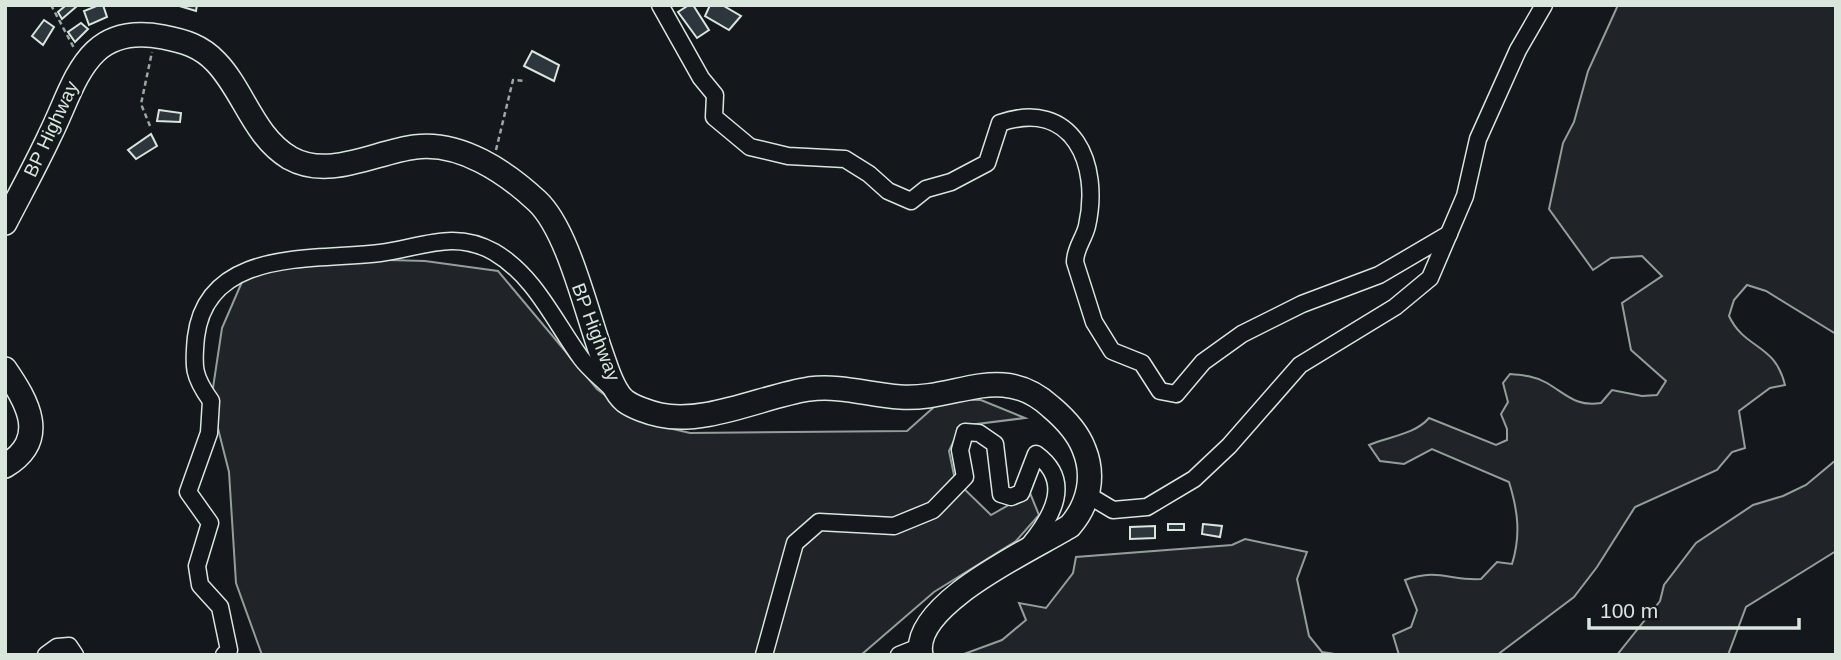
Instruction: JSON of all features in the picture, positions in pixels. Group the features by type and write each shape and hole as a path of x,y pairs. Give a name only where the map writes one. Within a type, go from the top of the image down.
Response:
{"highway":[{"name":"BP Highway","path":"5,223 84,62 116,40 136,35 155,35 186,41 209,54 226,71 260,130 283,153 308,166 343,164 417,146 441,147 510,176 542,205 562,235 605,364 624,400 659,415 678,417 707,414 811,389 837,387 919,397 1010,384 1035,393 1060,415 1081,441 1089,466 1088,495"},
{"path":"5,369 29,405 32,422 29,440 15,460 5,466"},
{"path":"913,652 927,625 944,604 1070,526 1088,495"}],"street":[{"path":"660,5 701,78 715,95 714,117 727,130 750,147 788,156 845,159 869,174 888,191 911,201 919,193 951,182 987,163 1000,123 1020,116 1045,117 1062,125 1074,139 1084,160 1088,182 1087,228 1075,253 1075,262 1094,322 1112,351 1142,363 1160,391 1175,394 1203,362 1242,334 1302,304 1379,275 1449,234"},
{"path":"1088,495 1113,510 1147,507 1194,479 1229,446 1300,365 1395,307 1430,278 1465,196 1478,139 1518,50 1544,5"},
{"path":"224,655 229,650 220,607 200,585 197,566 210,523 188,492 209,433 211,401 196,379 194,358 197,329 213,292 248,268 296,258 384,253 418,243 457,240 494,252 536,289 582,360 624,400"},
{"path":"764,655 795,543 819,522 894,526 933,510 965,477 960,450 965,432 979,433 995,444 1001,494 1011,497 1021,493 1036,454 1051,465 1058,491 1046,524 1019,557"},
{"path":"46,655 57,647 69,646 75,655"}],"path":[{"path":"51,5 62,32 84,62"},
{"path":"150,126 141,104 155,35"},
{"path":"492,167 513,80 526,81"}],"shaded area":[{"path":"1618,5 1836,5 1836,334 1766,291 1747,285 1734,300 1729,316 1743,335 1774,361 1785,385 1770,388 1739,411 1745,448 1732,452 1717,470 1635,507 1597,567 1574,597 1497,655 1399,655 1393,635 1411,627 1417,610 1405,580 1427,575 1481,579 1497,562 1512,564 1517,543 1515,503 1509,482 1432,449 1404,464 1380,461 1369,445 1409,432 1429,418 1496,445 1507,440 1507,429 1501,414 1508,402 1503,383 1510,374 1538,379 1578,402 1592,404 1601,403 1612,390 1642,396 1657,395 1666,381 1631,350 1622,303 1662,276 1642,256 1611,258 1593,270 1549,209 1563,143 1574,122 1588,71"},
{"path":"313,258 425,261 498,271 597,389 639,421 690,433 907,431 943,399 981,400 1025,418 961,426 949,451 955,480 991,515 1030,493 1039,515 1016,541 934,592 861,655 262,655 236,583 229,472 211,401 222,328 248,268"},
{"path":"1836,460 1836,551 1746,607 1728,655 1617,655 1660,601 1664,585 1696,543 1753,505 1783,496 1806,485"},
{"path":"1245,539 1307,552 1297,579 1309,636 1322,652 1341,655 964,654 1002,640 1026,620 1019,603 1046,608 1073,573 1076,557 1232,545"}],"building":[{"path":"103,5 107,17 89,25 84,11"},
{"path":"176,5 197,5 196,11"},
{"path":"693,5 709,30 697,38 678,12"},
{"path":"710,5 722,5 741,16 729,30 705,16"},
{"path":"65,6 77,6 62,19 58,12"},
{"path":"44,20 54,27 43,45 32,36"},
{"path":"81,23 88,29 75,42 68,32"},
{"path":"532,51 559,65 554,81 524,66"},
{"path":"159,110 181,113 180,122 157,121"},
{"path":"151,134 157,146 136,159 128,150"},
{"path":"1168,524 1184,524 1184,530 1168,530"},
{"path":"1203,524 1222,526 1220,537 1202,534"},
{"path":"1155,526 1155,538 1130,539 1130,527"}]}
